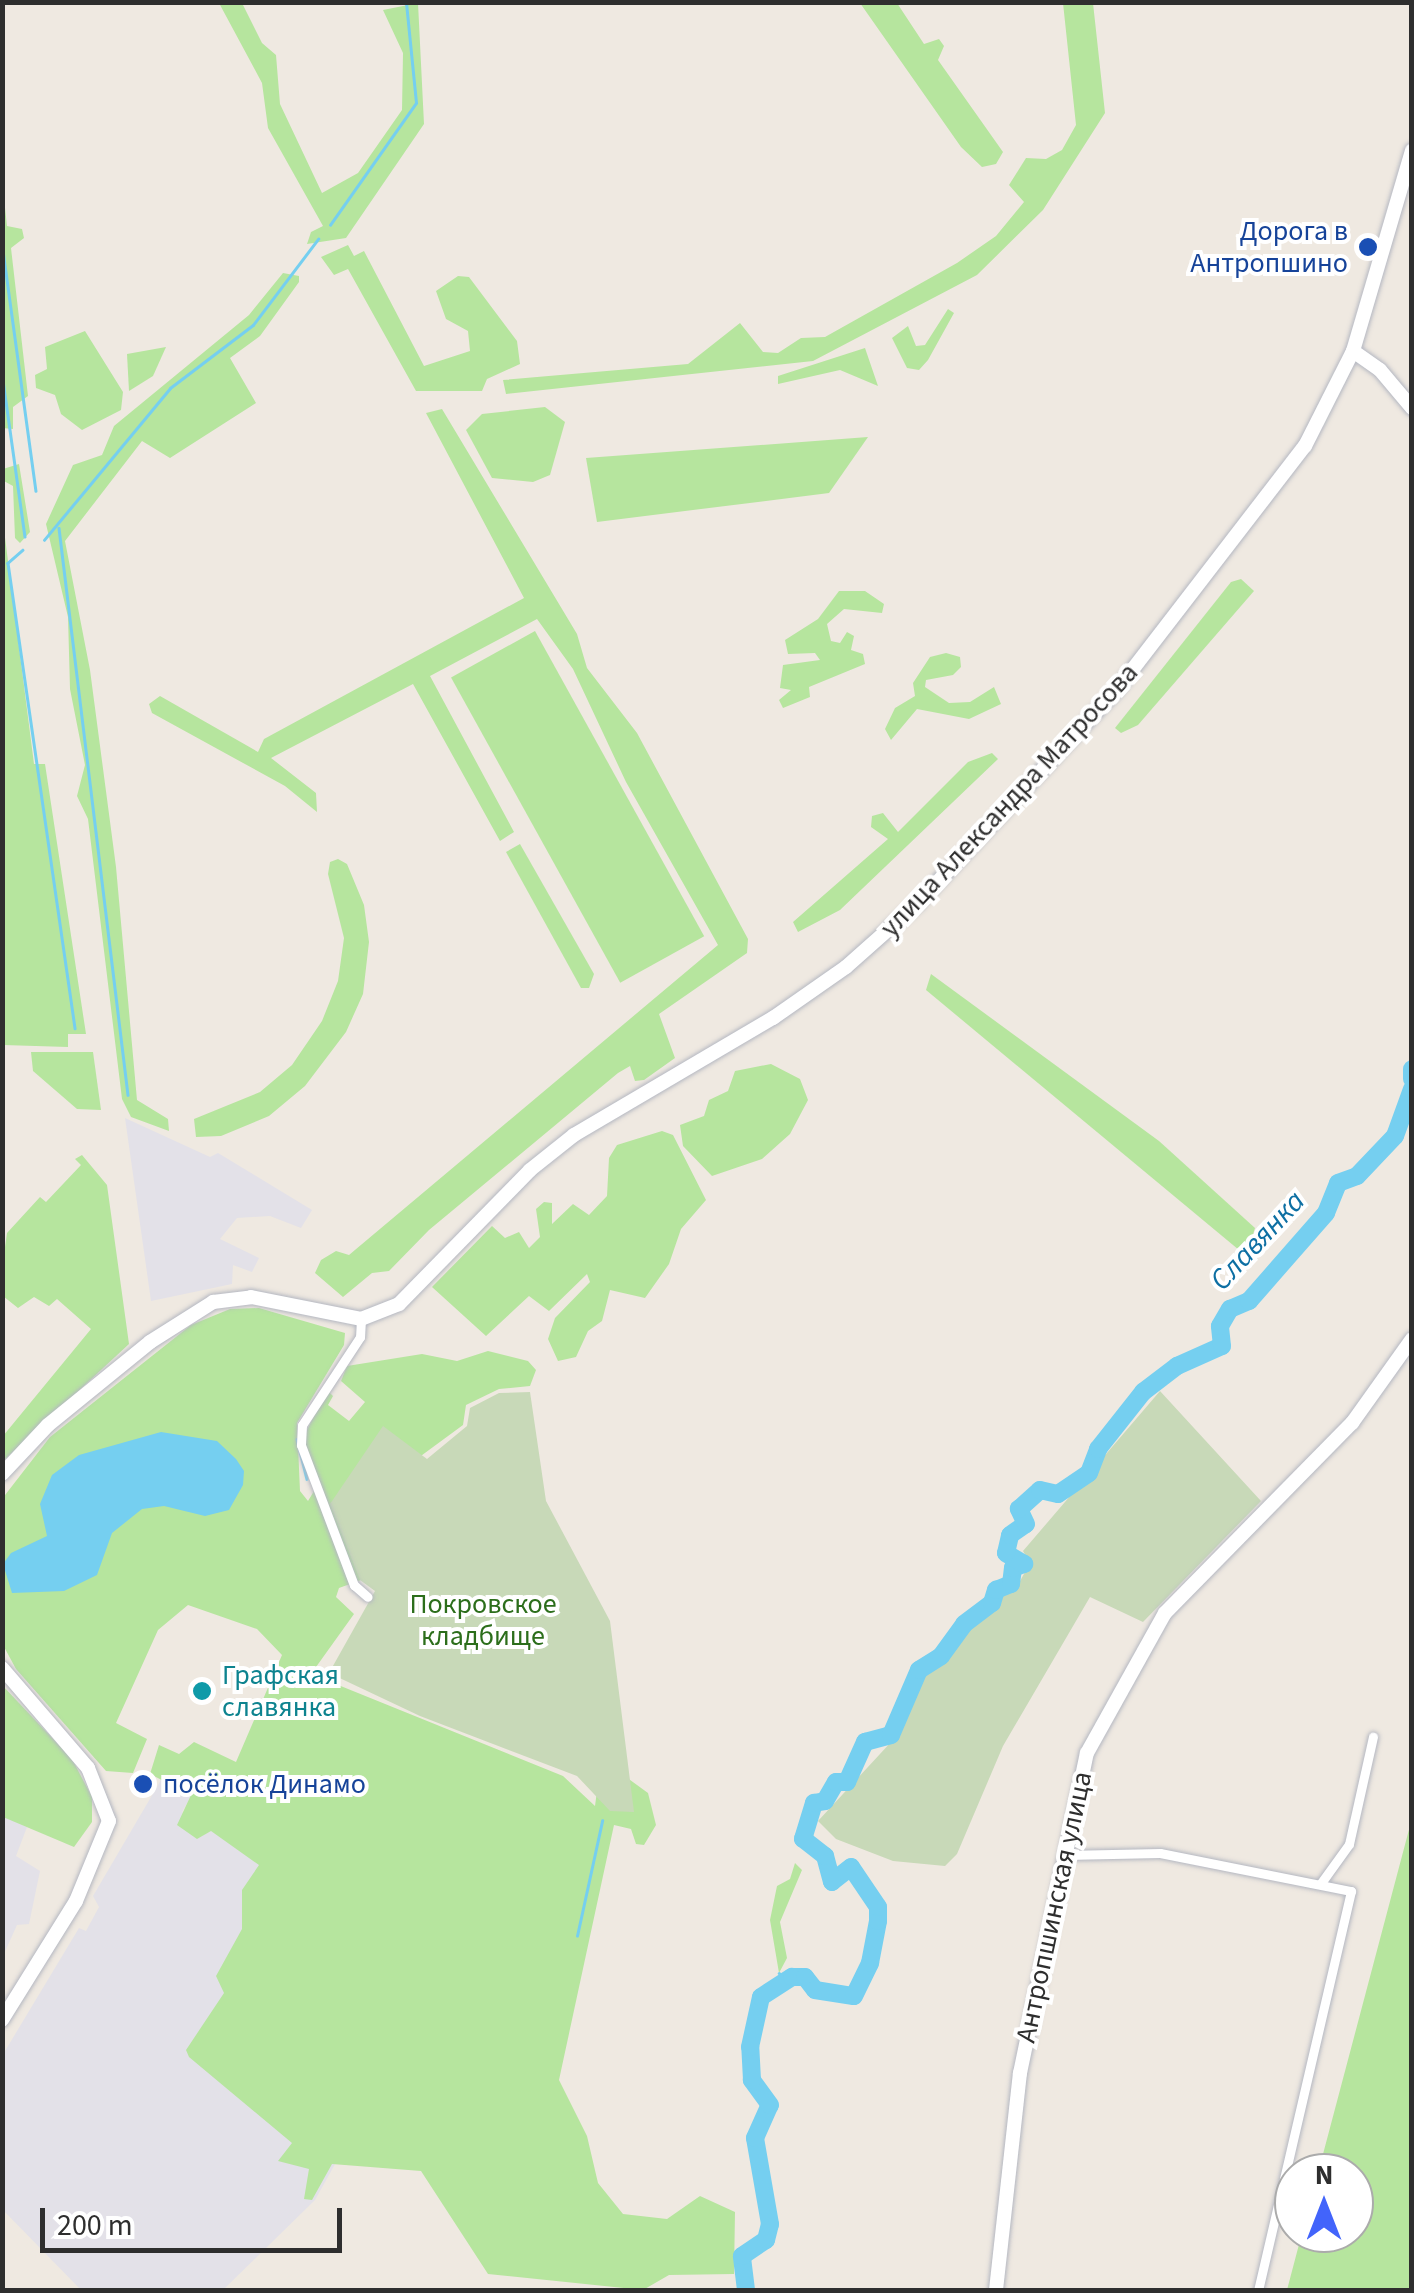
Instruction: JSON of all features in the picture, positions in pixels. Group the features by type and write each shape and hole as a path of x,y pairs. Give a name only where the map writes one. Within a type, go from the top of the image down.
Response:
{"main road":[{"name":"улица Александра Матросова","path":"361,1319 380,1315 417,1290 530,1170 574,1135 773,1018 846,967 918,903 1116,691 1306,446 1353,351 1412,150"},
{"path":"1353,351 1380,370 1412,408"},
{"path":"2,1474 48,1426 119,1367 213,1302 251,1297 361,1319"},
{"name":"Антропшинская улица","path":"996,2290 1015,2107 1062,1854 1087,1753 1165,1613 1352,1423 1412,1339"},
{"path":"2,1668 88,1768 109,1821 76,1901 2,2020"}],"street":[{"path":"361,1319 360,1337 302,1425 301,1445 354,1585 368,1597"},
{"path":"1321,1884 1348,1844 1373,1737"},
{"path":"1062,1854 1160,1853 1351,1891 1258,2290"}],"shaded area":[{"path":"125,1118 210,1157 218,1153 312,1210 301,1228 270,1216 237,1218 220,1239 259,1258 252,1272 233,1265 232,1284 151,1301"},
{"path":"161,1780 192,1795 182,1812 297,1883 339,2157 315,2200 223,2290 81,2290 3,2210 2,2056 79,1928 86,1931 99,1907 93,1896"},
{"path":"2,1815 27,1827 16,1856 40,1871 29,1924 17,1925 3,1956"}],"green space":[{"path":"219,3 242,3 262,43 276,55 280,104 322,193 358,173 402,110 403,53 383,10 418,3 424,124 346,238 307,244 311,232 323,226 268,128 262,83"},
{"path":"860,3 897,3 924,44 939,39 944,46 938,60 1003,152 996,164 982,167 961,147"},
{"path":"1063,3 1093,3 1105,113 1043,210 977,275 813,361 506,394 503,380 688,364 740,323 763,352 778,353 801,338 825,337 957,263 996,236 1024,202 1009,185 1026,158 1046,159 1062,150 1076,125"},
{"path":"3,189 7,226 22,229 24,238 11,248 28,396 13,407 13,429 2,428"},
{"path":"348,245 354,256 364,251 424,366 470,351 468,331 446,319 436,291 458,276 469,277 517,341 520,364 487,379 482,391 416,391 348,269 334,275 321,257"},
{"path":"283,273 299,276 299,282 260,336 230,358 256,403 170,458 142,441 65,541 90,670 116,867 137,1100 168,1119 169,1131 131,1117 122,1099 88,819 77,796 85,765 70,689 68,617 46,524 73,465 102,455 114,426 249,315"},
{"path":"948,309 954,313 928,360 919,370 907,368 892,338 908,326 916,346 925,345"},
{"path":"85,331 123,392 121,410 82,430 61,414 55,395 36,388 35,375 47,369 45,347"},
{"path":"166,347 153,376 129,391 127,354"},
{"path":"865,348 878,386 840,370 778,384 778,376"},
{"path":"545,407 565,422 550,475 533,482 492,478 466,430 482,414"},
{"path":"442,409 577,634 587,668 637,733 748,939 747,953 659,1014 675,1058 644,1080 635,1081 630,1066 618,1073 429,1230 389,1271 372,1273 343,1297 315,1273 321,1260 336,1251 349,1255 718,945 626,782 573,669 537,619 430,676 514,832 500,841 413,684 271,758 316,793 317,812 285,786 152,713 149,704 160,696 258,752 264,739 524,598 426,413"},
{"path":"868,437 829,493 597,522 586,458"},
{"path":"19,464 30,532 20,543 15,538 13,486 2,480 3,469"},
{"path":"2,514 34,764 45,764 86,1034 68,1034 68,1047 3,1045"},
{"path":"1241,579 1254,591 1138,725 1121,733 1115,728 1231,582"},
{"path":"839,591 865,591 884,604 882,613 844,609 827,624 831,641 840,643 847,632 854,636 851,650 863,654 865,664 809,687 810,697 783,708 779,700 791,690 780,688 783,665 820,660 815,653 788,654 785,640 818,619"},
{"path":"535,631 704,936 620,983 451,678"},
{"path":"946,653 960,657 961,667 953,675 926,680 925,687 949,703 970,702 994,687 1001,704 969,719 917,709 891,740 885,729 895,708 915,696 913,683 930,657"},
{"path":"992,753 998,759 840,910 798,932 793,922 888,839 871,827 872,816 883,813 898,832 968,762"},
{"path":"520,844 594,974 589,988 581,988 506,852"},
{"path":"338,859 347,864 364,905 369,942 363,994 346,1032 305,1086 269,1116 221,1136 196,1137 194,1119 260,1092 292,1065 322,1021 338,981 344,938 328,874 330,862"},
{"path":"931,974 1159,1141 1255,1228 1249,1247 1239,1250 926,990"},
{"path":"31,1052 93,1052 101,1110 77,1109 33,1071"},
{"path":"771,1064 800,1079 808,1100 790,1134 762,1159 712,1176 683,1146 680,1125 704,1116 709,1100 728,1091 735,1071"},
{"path":"662,1131 673,1135 706,1200 681,1229 669,1264 645,1298 610,1290 602,1321 588,1331 576,1357 558,1361 548,1339 555,1318 590,1282 587,1274 549,1311 529,1296 486,1336 432,1287 492,1226 505,1238 519,1232 529,1248 540,1237 536,1209 544,1202 552,1203 552,1224 573,1204 589,1215 607,1196 609,1158 617,1145"},
{"path":"82,1155 107,1185 129,1344 3,1461 3,1436 91,1329 57,1299 49,1306 34,1297 18,1308 3,1296 3,1238 5,1247 7,1233 40,1197 46,1202 81,1165 75,1159"},
{"path":"259,1308 345,1333 344,1345 297,1423 300,1491 308,1501 314,1491 303,1438 327,1390 333,1396 328,1405 349,1421 365,1402 341,1381 347,1366 422,1354 457,1361 488,1351 528,1361 536,1370 530,1386 499,1389 466,1405 463,1425 414,1461 372,1576 339,1588 336,1597 354,1614 311,1674 563,1776 595,1806 597,1791 626,1777 648,1793 656,1825 644,1845 636,1844 631,1829 614,1825 559,2080 587,2136 598,2183 623,2214 667,2219 700,2196 735,2212 734,2274 669,2275 643,2290 488,2274 421,2171 332,2164 312,2200 304,2199 309,2169 278,2161 292,2143 189,2057 186,2050 224,1993 216,1976 242,1929 242,1890 259,1865 211,1831 197,1839 177,1825 191,1795 150,1774 159,1745 179,1754 194,1742 236,1762 282,1655 257,1629 188,1605 158,1630 116,1723 147,1739 133,1773 106,1771 16,1669 3,1645 2,1499 50,1437 191,1325 230,1309"},
{"path":"1160,1391 1261,1501 1143,1622 1090,1597 1003,1746 957,1854 945,1866 893,1861 836,1839 818,1821 892,1741 925,1672 948,1656 997,1597 1015,1590 1030,1563 1023,1551"},
{"name":"Покровское кладбище","path":"530,1392 546,1501 610,1621 634,1812 610,1811 577,1776 420,1716 329,1673 375,1591 360,1580 330,1504 383,1426 427,1459 467,1426 470,1408 499,1393"},
{"path":"2,1685 72,1759 92,1797 92,1822 74,1847 3,1817"},
{"path":"1411,1822 1411,2290 1287,2290 1297,2253 1374,2253 1374,2153 1323,2153"},
{"path":"795,1863 802,1870 780,1922 787,1958 779,1973 770,1920 777,1886 790,1879"}],"water":[{"path":"161,1432 217,1441 236,1459 244,1471 243,1485 229,1510 205,1516 164,1506 142,1509 112,1533 97,1575 64,1591 12,1593 3,1564 11,1553 47,1536 40,1504 52,1475 79,1455"}],"waterway":[{"path":"330,225 416,103 406,2"},
{"path":"44,540 170,388 253,325 318,239"},
{"path":"2,243 36,491"},
{"path":"2,373 25,536"},
{"path":"59,528 128,1095"},
{"path":"23,550 8,563 75,1028"},
{"name":"Славянка","path":"1412,1069 1412,1079"},
{"name":"Славянка","path":"746,2290 742,2256 766,2240 770,2224 755,2138 770,2105 752,2080 750,2047 761,1997 792,1977 805,1977 815,1990 854,1996 870,1963 878,1921 878,1907 851,1867 832,1882 825,1856 803,1839 814,1803 825,1801 836,1782 847,1782 865,1742 891,1735 919,1670 941,1656 964,1624 992,1603 996,1590 1011,1584 1013,1568 1024,1564 1006,1553 1010,1535 1026,1524 1019,1509 1040,1490 1058,1494 1089,1473 1098,1449 1143,1392 1177,1366 1222,1346 1220,1326 1230,1309 1249,1301 1326,1213 1338,1183 1357,1176 1395,1136 1412,1089"},
{"path":"297,1439 307,1479"},
{"path":"577,1936 602,1821"},
{"path":"779,1973 787,1980"}],"place":[{"name":"Дорога в Антропшино","path":"1368,247"},
{"name":"Графская славянка","path":"202,1691"},
{"name":"посёлок Динамо","path":"143,1784"}]}
